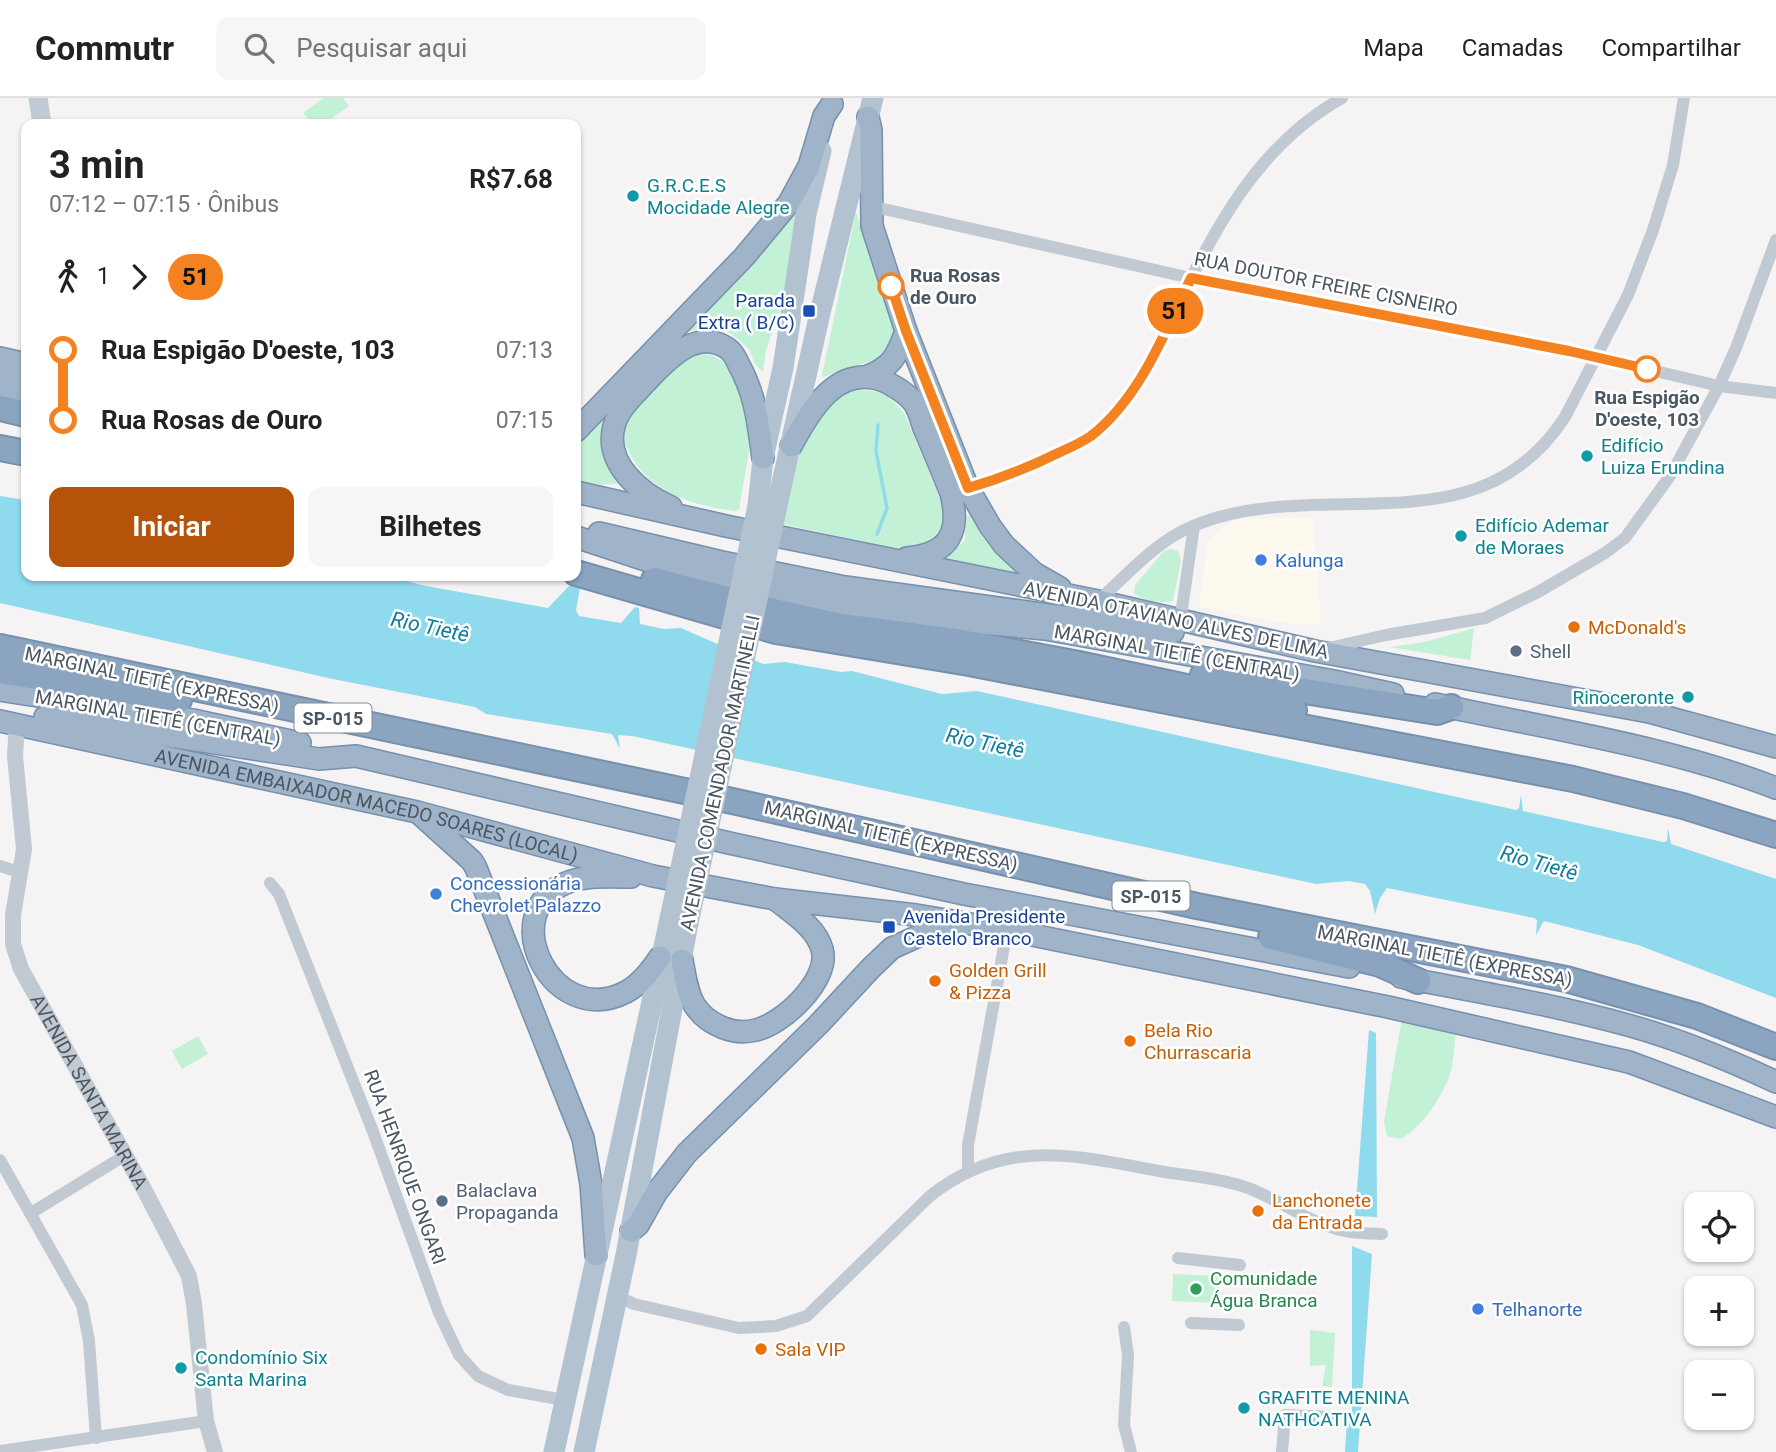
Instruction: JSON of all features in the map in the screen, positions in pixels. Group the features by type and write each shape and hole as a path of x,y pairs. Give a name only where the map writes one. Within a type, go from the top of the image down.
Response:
{"highway":[{"path":"581,426 744,257 789,203 809,166 824,116 832,101"},
{"path":"870,108 872,226 906,331 968,488 990,526 1017,559 1034,573 1073,596"},
{"path":"791,446 811,411 830,389 884,370 900,346 906,331"},
{"path":"726,526 699,519 662,503 628,477 619,465 615,453 613,428 617,417 629,400 669,358 697,343 714,342 727,348 735,356 748,380 756,404 763,458"},
{"path":"0,358 21,363"},
{"path":"0,374 21,380"},
{"path":"865,377 884,381 914,402 955,507 954,529 941,548 926,555 894,559"},
{"path":"0,393 21,397"},
{"path":"0,408 21,413"},
{"path":"0,448 21,452"},
{"name":"AVENIDA OTAVIANO ALVES DE LIMA","path":"581,493 726,526 1098,601 1315,651 1636,709 1776,747"},
{"path":"581,528 722,562 845,587 1180,633 1206,628"},
{"name":"MARGINAL TIETÊ (CENTRAL)","path":"581,539 664,566 868,610 1045,629 1334,681 1667,755 1776,788"},
{"name":"MARGINAL TIETÊ (CENTRAL)","path":"581,560 778,612 1079,664 1357,723 1399,745"},
{"path":"581,574 776,631 969,663 1337,736 1399,745 1573,779 1659,800 1776,835"},
{"name":"MARGINAL TIETÊ (EXPRESSA)","path":"0,647 737,802 1197,906 1566,979 1697,1016 1776,1047"},
{"path":"1079,664 1102,661 1437,712 1451,707"},
{"path":"0,671 192,702 237,698"},
{"name":"MARGINAL TIETÊ (CENTRAL)","path":"0,690 218,725 729,843 964,894"},
{"path":"10,723 44,717 319,759 356,756"},
{"name":"AVENIDA EMBAIXADOR MACEDO SOARES (LOCAL)","path":"10,723 417,812 653,876 775,899 979,925 1257,980"},
{"path":"417,812 472,861 476,868 583,1138 591,1184 596,1255"},
{"path":"914,841 953,862 1380,964 1418,981"},
{"path":"653,876 593,878 565,883 546,898 536,911 533,923 534,939 545,970 552,980 565,991 584,998 598,999 626,992 648,974 660,957"},
{"path":"964,894 1573,1011 1634,1027 1733,1062 1776,1082"},
{"path":"964,894 986,907 1213,960 1257,980 1629,1062 1776,1117"},
{"path":"682,960 688,992 702,1016 718,1026 736,1031 754,1031 768,1026 806,995 823,964 822,949 807,924 775,899"},
{"path":"631,1231 638,1225 656,1193 687,1153 818,1026 892,948 936,930 979,925"}],"main road":[{"path":"38,98 41,119"},
{"name":"AVENIDA COMENDADOR MARTINELLI","path":"767,508 763,458 783,368 806,214 832,101"},
{"name":"AVENIDA COMENDADOR MARTINELLI","path":"554,1452 660,957 679,921 767,508 791,446 870,108"},
{"name":"AVENIDA COMENDADOR MARTINELLI","path":"584,1452 631,1231 682,960 679,921"}],"street":[{"path":"968,488 1024,470 1092,435 1117,410 1149,364 1219,224 1245,184 1268,157 1322,109 1342,98"},
{"path":"1098,601 1169,538 1194,526 1247,509 1421,501 1457,496 1480,489 1509,475 1533,457 1553,434 1628,295 1653,230 1673,165 1684,98"},
{"name":"RUA DOUTOR FREIRE CISNEIRO","path":"870,206 1191,278 1596,357 1718,386 1776,393"},
{"path":"1315,651 1385,635 1485,618 1538,592 1605,553 1625,538 1670,476 1718,386 1736,348 1776,240"},
{"path":"1180,622 1194,526"},
{"name":"AVENIDA SANTA MARINA","path":"10,723 24,849 7,946 189,1276 206,1422 215,1452"},
{"path":"0,866 19,872"},
{"name":"RUA HENRIQUE ONGARI","path":"270,883 279,894 372,1129 439,1313 459,1355 478,1376 508,1390 565,1400"},
{"path":"968,1171 968,1145 1007,930"},
{"path":"617,1296 634,1304 739,1328 776,1326 807,1316 930,1196 949,1181 992,1162 1021,1156 1052,1154 1094,1159 1246,1187 1344,1231 1382,1234"},
{"path":"31,1213 124,1156"},
{"path":"0,1160 82,1305 86,1320 96,1438"},
{"path":"1178,1258 1240,1265"},
{"path":"1191,1323 1239,1325"},
{"path":"1124,1327 1128,1355 1124,1425 1131,1452"},
{"path":"1282,1452 1285,1415 1332,1417"},
{"path":"0,1451 206,1422"}],"shaded area":[{"name":"Kalunga","path":"1313,517 1321,625 1283,623 1199,605 1208,541 1220,529 1235,520"}],"green space":[{"path":"323,98 343,98 349,106 331,119 308,119 303,113"},
{"path":"793,207 798,210 788,288 766,350 763,372 755,364 749,349 733,335 722,329 690,331 605,424 603,448 616,484 595,485 581,481 581,435"},
{"path":"856,212 897,332 891,354 823,377 822,375"},
{"path":"699,354 711,355 726,363 748,404 749,452 739,509 736,511 688,501 659,486 636,464 625,443 625,426 633,410 680,364"},
{"path":"857,390 884,395 904,413 946,517 929,545 902,550 782,524 804,438 814,420 838,395"},
{"path":"969,515 986,542 1018,572 1017,574 945,559 965,540 964,517"},
{"path":"1164,551 1178,551 1181,560 1173,601 1153,601 1134,593 1135,585"},
{"path":"1474,628 1470,660 1390,647 1425,642"},
{"path":"1402,1018 1456,1031 1452,1069 1444,1088 1422,1121 1401,1139 1387,1136 1384,1122"},
{"path":"198,1036 208,1054 182,1069 172,1051"},
{"name":"Comunidade Água Branca","path":"1173,1274 1220,1276 1219,1303 1172,1301"},
{"path":"1310,1330 1335,1333 1332,1387 1322,1386 1326,1365 1310,1366"}],"water":[{"name":"Rio Tietê","path":"0,496 21,499 21,581 406,581 548,608 569,586 580,588 576,610 579,616 621,623 635,607 639,608 640,624 664,629 681,628 763,664 785,662 841,672 852,671 942,694 977,691 1516,810 1519,808 1521,795 1523,811 1663,842 1667,841 1668,828 1671,844 1776,879 1776,998 1638,945 1544,921 1536,935 1537,920 1534,918 1387,888 1380,898 1375,914 1370,891 1365,884 1349,881 1316,884 632,736 618,735 620,749 612,734 486,714 475,707 328,678 0,603"},
{"path":"1369,1030 1376,1033 1377,1217 1355,1216"},
{"path":"1352,1246 1372,1254 1358,1452 1345,1452 1347,1420 1352,1414"}],"waterway":[{"path":"877,534 887,508 876,451 878,425"}],"bus line":[{"name":"51","path":"891,286 968,488 1024,470 1092,435 1117,410 1149,364 1191,278 1569,351 1647,369"}],"place":[{"name":"G.R.C.E.S Mocidade Alegre","path":"633,196"},
{"name":"Rua Rosas de Ouro","path":"891,286"},
{"name":"Parada Extra ( B/C)","path":"809,311"},
{"name":"Rua Espigão D'oeste, 103","path":"1647,369"},
{"name":"Edifício Luiza Erundina","path":"1587,456"},
{"name":"Edifício Ademar de Moraes","path":"1461,536"},
{"name":"Kalunga","path":"1261,560"},
{"name":"McDonald's","path":"1574,627"},
{"name":"Shell","path":"1516,651"},
{"name":"Rinoceronte","path":"1688,697"},
{"name":"Concessionária Chevrolet Palazzo","path":"436,894"},
{"name":"Avenida Presidente Castelo Branco","path":"889,927"},
{"name":"Golden Grill & Pizza","path":"935,981"},
{"name":"Bela Rio Churrascaria","path":"1130,1041"},
{"name":"Balaclava Propaganda","path":"442,1201"},
{"name":"Lanchonete da Entrada","path":"1258,1211"},
{"name":"Comunidade Água Branca","path":"1196,1289"},
{"name":"Telhanorte","path":"1478,1309"},
{"name":"Sala VIP","path":"761,1349"},
{"name":"Condomínio Six Santa Marina","path":"181,1368"},
{"name":"GRAFITE MENINA NATHCATIVA","path":"1244,1408"}]}
